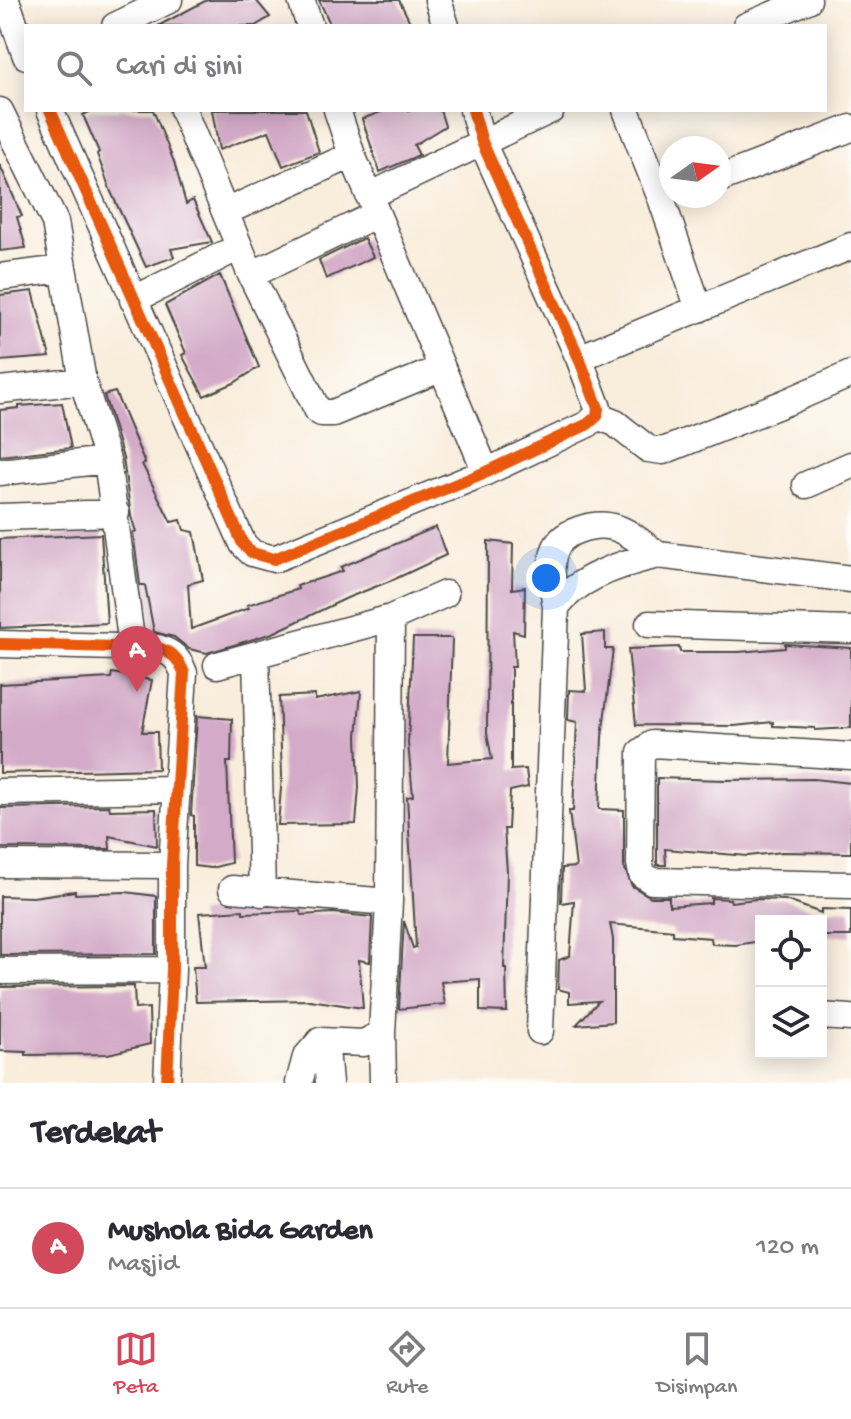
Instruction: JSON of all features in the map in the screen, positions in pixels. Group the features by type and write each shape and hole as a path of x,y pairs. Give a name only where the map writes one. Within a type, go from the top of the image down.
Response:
{"street":[{"path":"6,0 24,50"},
{"path":"119,24 169,0"},
{"path":"301,0 309,24"},
{"path":"438,0 445,24"},
{"path":"751,24 803,1"},
{"path":"0,111 55,222 83,381 107,460 132,646"},
{"path":"51,112 243,544 252,553 274,559 486,472 588,424 597,416"},
{"path":"184,112 251,275 321,413 333,413 442,368"},
{"path":"338,112 352,155 486,472"},
{"path":"474,112 482,142 579,358 596,401 597,416"},
{"path":"251,275 482,142 547,112"},
{"path":"627,112 659,179"},
{"path":"731,174 851,128"},
{"path":"225,212 352,155"},
{"path":"671,208 699,309"},
{"path":"579,358 851,246"},
{"path":"133,300 239,247"},
{"path":"0,277 62,269"},
{"path":"597,416 615,423 648,449 663,451 851,374"},
{"path":"0,390 83,381"},
{"path":"0,472 107,460"},
{"path":"806,485 851,465"},
{"path":"0,517 116,513"},
{"path":"540,1031 556,607 553,555 560,540 570,532 604,524 629,534 658,555"},
{"path":"556,607 566,592 578,585 634,561 658,555 851,579"},
{"path":"217,665 391,618 445,594"},
{"path":"383,1083 382,1033 389,902 391,618"},
{"path":"649,624 851,630"},
{"path":"0,644 158,648 178,659 184,673 172,865 172,970 167,1083"},
{"path":"256,655 262,893"},
{"path":"851,756 652,744 646,747 641,752 640,864 642,874 652,881 851,885"},
{"path":"0,792 176,789"},
{"path":"0,864 172,865"},
{"path":"232,889 389,902"},
{"path":"0,971 172,970"},
{"path":"827,1016 851,1018"},
{"path":"320,1041 364,1043 382,1033"},
{"path":"299,1083 306,1057 320,1041"},
{"path":"320,1041 326,1049 329,1083"}],"building":[{"path":"207,0 256,0 270,17 258,24 162,24"},
{"path":"319,0 399,0 411,24 330,24"},
{"path":"89,112 154,112 174,162 186,204 193,200 212,242 171,249 174,257 146,267 111,192 83,115"},
{"path":"212,112 307,112 319,152 283,166 269,131 219,150"},
{"path":"381,112 441,112 445,126 414,145 419,155 380,172 362,119"},
{"path":"0,165 22,216 17,217 26,248 0,251"},
{"path":"364,238 373,257 326,279 319,260"},
{"path":"220,275 259,367 234,383 204,396 182,355 186,353 165,305"},
{"path":"33,291 50,357 0,361 0,295"},
{"path":"115,392 145,463 142,464 171,522 181,520 184,530 194,532 203,580 188,584 191,629 249,608 247,605 343,571 341,567 436,527 446,555 273,633 207,653 189,649 174,637 154,632 145,585 140,585 133,532 136,532 123,458 104,395"},
{"path":"62,403 71,448 0,456 0,410"},
{"path":"101,534 107,623 0,628 0,539"},
{"path":"488,541 513,544 512,589 525,587 524,634 513,631 515,667 511,667 511,770 526,769 528,787 510,791 508,829 504,829 507,1012 480,1011 480,979 441,982 445,1004 399,1009 404,921 413,948 416,947 407,797 413,796 408,743 413,638 452,638 448,763 492,759 487,733"},
{"path":"605,632 605,649 613,649 602,737 599,809 624,810 624,867 632,886 651,897 669,897 669,906 711,903 711,898 730,899 731,902 785,900 821,913 821,909 851,910 851,936 827,936 827,915 755,915 755,942 736,945 712,944 711,938 673,935 673,930 610,924 613,939 613,1022 576,1025 599,1001 569,1003 569,992 558,989 559,960 570,956 574,901 561,903 562,868 576,867 569,811 573,811 577,722 568,720 569,690 586,691 582,634"},
{"path":"785,644 851,648 851,728 815,730 773,726 773,722 734,726 636,725 628,649 679,647 680,652 739,652 785,648"},
{"path":"112,673 152,680 142,732 157,732 158,769 0,773 0,684 111,678"},
{"path":"361,691 356,824 278,825 282,776 279,697 315,695 315,700"},
{"path":"197,716 232,719 231,762 227,762 231,863 211,868 194,866 194,816 191,815"},
{"path":"657,778 814,779 851,783 851,853 782,852 748,856 665,849 666,865 657,865"},
{"path":"109,806 110,810 156,809 157,846 109,836 110,849 0,848 0,808"},
{"path":"75,891 75,894 125,892 156,896 156,954 0,955 0,896 33,897"},
{"path":"243,910 243,913 300,911 301,915 333,913 372,917 370,962 359,960 363,1008 310,1000 196,1002 193,967 205,967 199,913"},
{"path":"134,986 135,1009 149,1008 150,1044 108,1054 26,1055 26,1052 0,1051 0,987"}],"cycle path":[{"path":"51,112 243,544 252,553 274,559 486,472 588,424 597,416 598,408 579,358 482,142 474,112"},
{"path":"0,644 158,648 174,657 184,673 172,865 172,970 167,1083"}],"place":[{"name":"Mushola Bida Garden","path":"137,692"}]}
